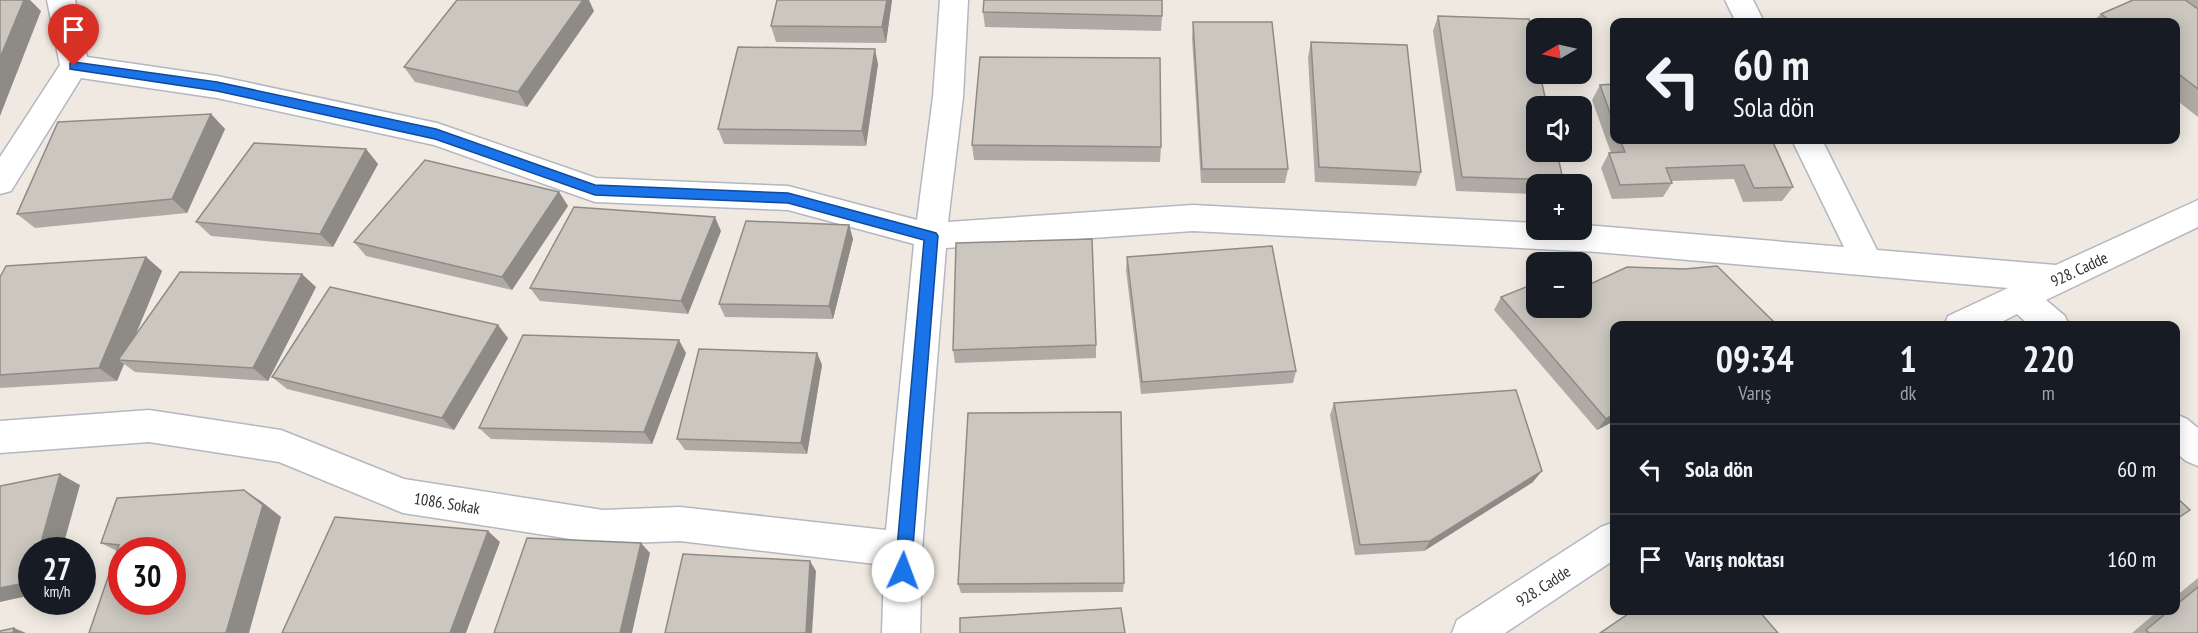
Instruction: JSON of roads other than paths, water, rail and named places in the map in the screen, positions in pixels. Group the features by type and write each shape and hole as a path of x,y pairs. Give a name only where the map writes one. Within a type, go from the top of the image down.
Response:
{"street":[{"path":"0,182 74,66 61,0"},
{"path":"901,633 903,550 931,236 948,97 954,0"},
{"path":"1739,0 1748,18"},
{"path":"74,66 217,87 436,134 595,190 788,198 931,236 1194,218 1597,238 2057,279"},
{"path":"1809,144 1867,262"},
{"name":"928. Cadde","path":"1970,321 2198,213"},
{"path":"2020,297 2048,321"},
{"name":"1086. Sokak","path":"0,436 149,426 282,446 403,496 603,527 680,524 903,550"},
{"path":"2180,434 2198,450"},
{"name":"928. Cadde","path":"1471,633 1610,541"}]}
